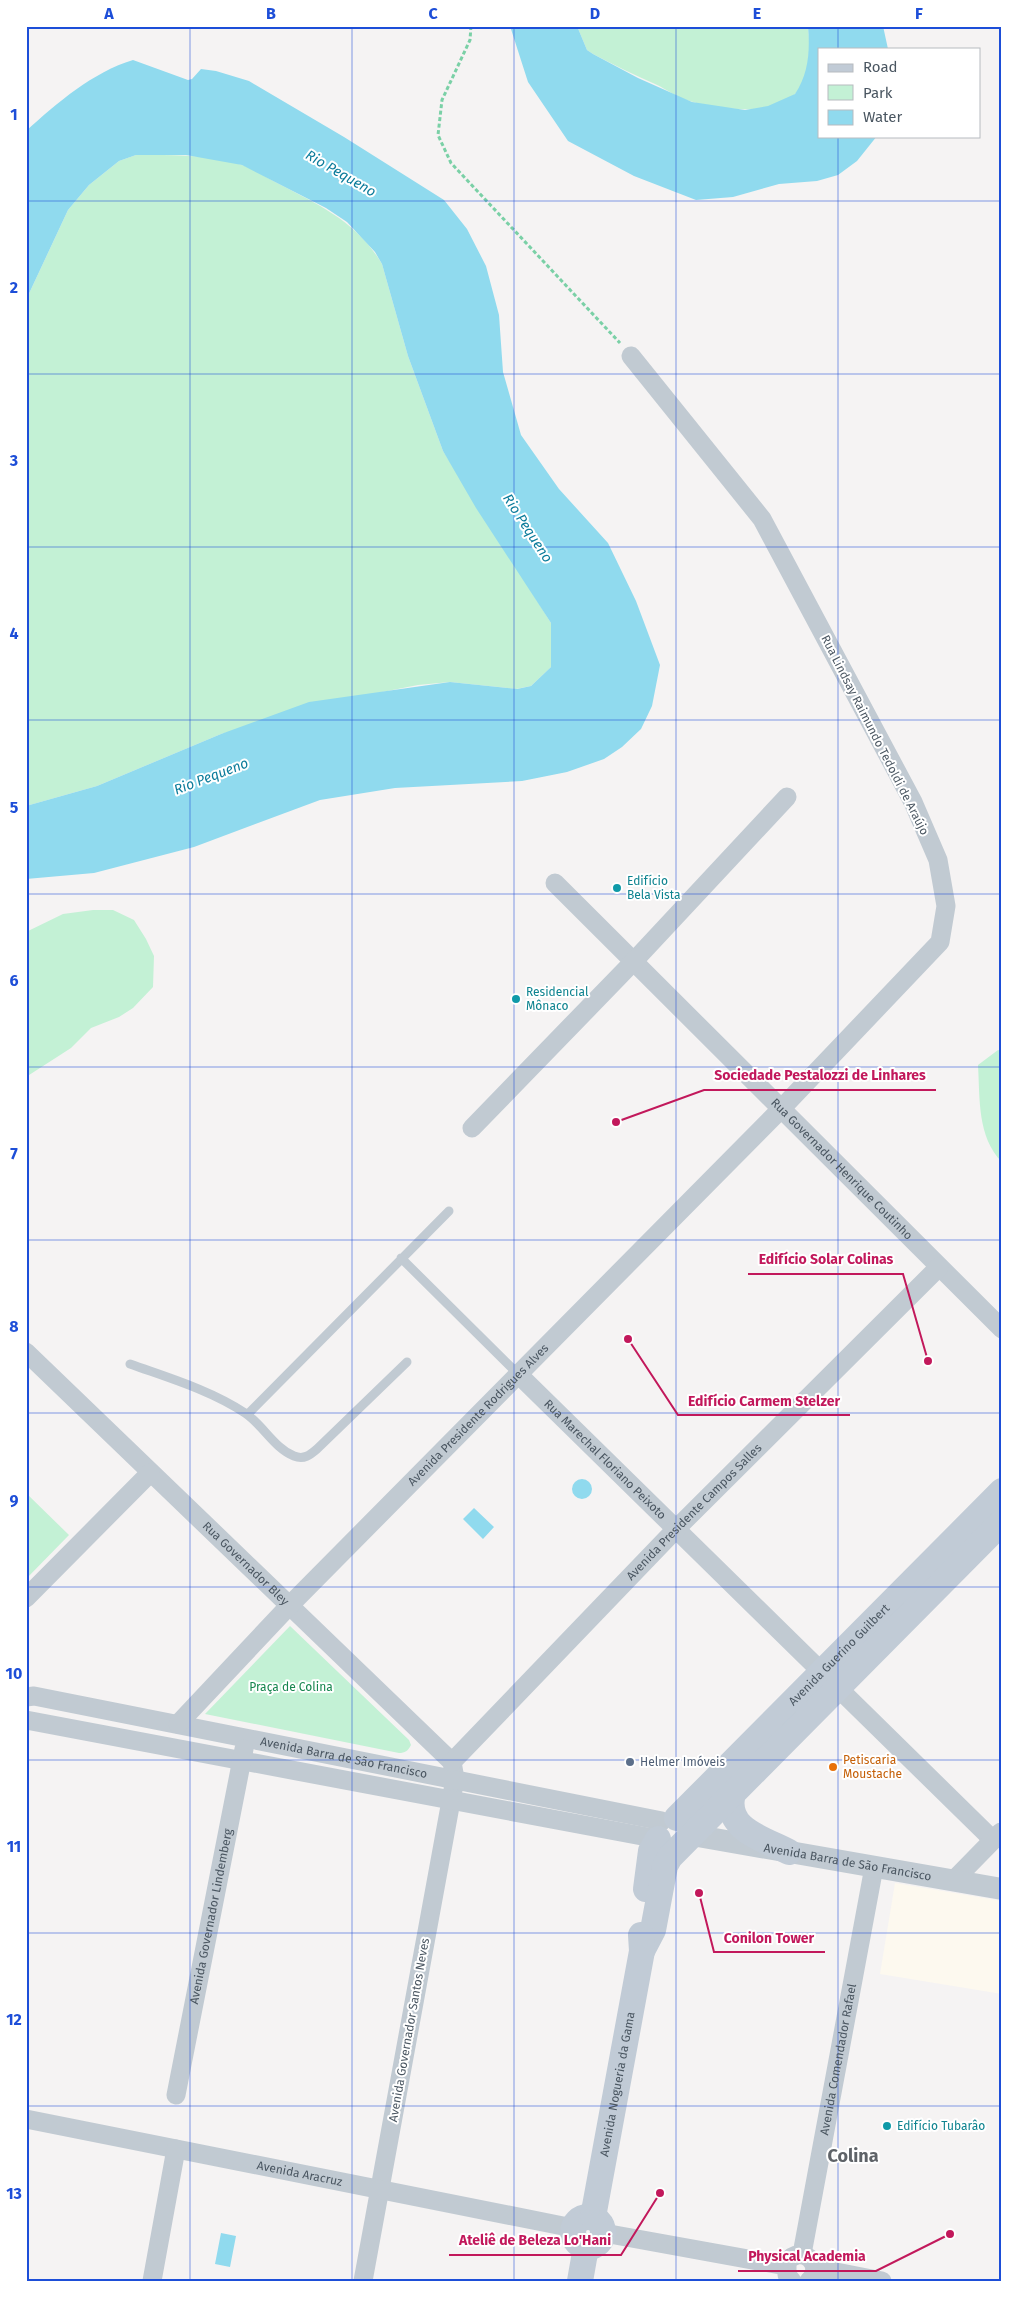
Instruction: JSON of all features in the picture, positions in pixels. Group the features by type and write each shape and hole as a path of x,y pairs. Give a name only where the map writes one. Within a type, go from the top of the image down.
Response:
{"main road":[{"name":"Avenida Guerino Guilbert","path":"674,1831 733,1793 830,1680 1002,1491"},
{"name":"Avenida Guerino Guilbert","path":"674,1831 830,1680 1002,1522"},
{"path":"733,1793 730,1806 734,1818 745,1829 789,1852"},
{"name":"Avenida Nogueria da Gama","path":"580,2281 642,1951 653,1930 665,1866 670,1857 674,1831"}],"street":[{"name":"Rua Lindsay Raimundo Tedoldi de Araújo","path":"632,356 762,519 913,802 938,860 946,906 940,942 781,1109"},
{"path":"472,1128 634,961 787,797"},
{"name":"Rua Governador Henrique Coutinho","path":"555,883 1002,1329"},
{"name":"Avenida Presidente Rodrigues Alves","path":"178,1724 288,1606 781,1109"},
{"name":"Avenida Presidente Campos Salles","path":"454,1771 676,1529 939,1266"},
{"name":"Rua Governador Bley","path":"26,1352 288,1606 454,1771"},
{"name":"Rua Marechal Floriano Peixoto","path":"518,1374 830,1680 997,1835"},
{"path":"26,1598 150,1473"},
{"name":"Avenida Barra de São Francisco","path":"26,1697 34,1696 246,1738 454,1771 674,1831"},
{"name":"Avenida Barra de São Francisco","path":"27,1723 451,1800 674,1831 1002,1889"},
{"name":"Avenida Governador Lindemberg","path":"176,2095 246,1738"},
{"name":"Avenida Governador Santos Neves","path":"363,2281 451,1800 454,1771"},
{"path":"952,1881 997,1835"},
{"name":"Avenida Comendador Rafael","path":"802,2254 874,1866"},
{"name":"Avenida Aracruz","path":"26,2120 789,2273"},
{"path":"152,2281 176,2149"},
{"path":"789,2273 793,2256 802,2254 813,2260 812,2274 882,2281"}],"lane":[{"path":"248,1414 449,1211"},
{"path":"401,1258 518,1374"},
{"path":"130,1364 198,1388 220,1398 248,1414 285,1451 295,1457 305,1458 318,1449 408,1362"}],"shaded area":[{"path":"895,1883 1002,1901 1002,1994 880,1974"}],"green space":[{"path":"577,26 808,26 809,52 807,70 796,93 787,100 775,105 761,108 732,109 704,105 683,99 593,54 587,50"},
{"path":"136,155 203,157 230,161 247,167 337,217 372,249 382,264 408,356 443,451 551,623 551,667 531,686 516,689 450,682 418,685 372,694 221,734 97,786 26,806 26,300 68,210 89,185 119,161"},
{"path":"93,910 113,910 134,920 154,956 153,987 133,1008 119,1017 91,1028 71,1048 26,1077 26,932 63,914"},
{"path":"998,1050 1002,1051 1002,1162 988,1141 984,1129 981,1116 978,1065"},
{"path":"26,1493 69,1535 26,1579"},
{"name":"Praça de Colina","path":"290,1626 409,1740 411,1745 405,1752 399,1753 205,1714"}],"water":[{"path":"510,26 577,26 587,50 638,78 692,102 745,110 768,106 795,94 800,86 808,61 808,26 883,26 888,48 818,48 818,138 875,138 857,161 838,175 817,181 779,184 733,197 696,200 634,176 568,141 528,82"},
{"name":"Rio Pequeno","path":"133,60 188,80 192,79 201,69 216,71 249,81 344,137 444,200 467,229 486,266 499,315 503,372 521,435 559,489 608,543 636,601 660,665 652,706 641,729 622,747 604,759 567,772 522,781 395,788 320,800 194,847 94,873 26,879 26,806 97,786 221,734 309,702 450,682 517,689 531,686 551,667 551,623 476,508 443,451 408,356 382,264 375,252 347,222 326,208 242,165 186,155 136,155 119,161 89,185 68,210 26,300 26,131 63,99 90,80 118,65"},
{"path":"582,1479 589,1482 592,1489 589,1496 582,1499 575,1496 572,1489 575,1482"},
{"path":"474,1508 494,1527 483,1539 463,1519"},
{"path":"221,2233 236,2236 230,2267 215,2264"}],"place":[{"name":"Edifício Bela Vista","path":"617,888"},
{"name":"Residencial Mônaco","path":"516,999"},
{"name":"Sociedade Pestalozzi de Linhares","path":"616,1122"},
{"name":"Edifício Carmem Stelzer","path":"628,1339"},
{"name":"Edifício Solar Colinas","path":"928,1361"},
{"name":"Helmer Imóveis","path":"630,1762"},
{"name":"Petiscaria Moustache","path":"833,1767"},
{"name":"Conilon Tower","path":"699,1893"},
{"name":"Edifício Tubarâo","path":"887,2126"},
{"name":"Ateliê de Beleza Lo'Hani","path":"660,2193"},
{"name":"Physical Academia","path":"950,2234"}],"district":[{"name":"Colina","path":"853,2156"}]}
